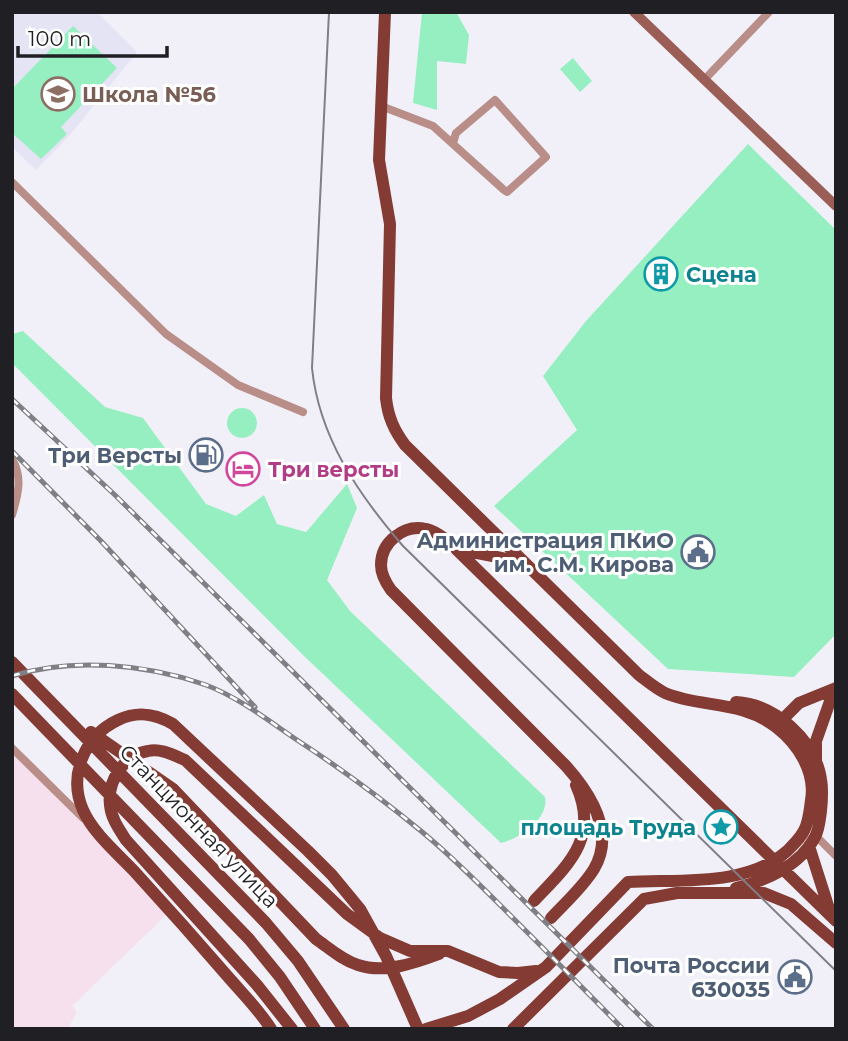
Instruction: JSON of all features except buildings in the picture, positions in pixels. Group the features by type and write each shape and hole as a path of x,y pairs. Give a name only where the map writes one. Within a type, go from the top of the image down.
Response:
{"main road":[{"path":"385,12 379,160 390,224 386,398 391,422 405,445 650,684 666,693 719,704 754,704 806,744 816,760"},
{"path":"634,12 836,206"},
{"path":"551,918 586,881 596,866 601,849 596,808 586,789 566,766 402,603 384,579 381,564 385,548 397,534 406,530 425,529 435,532 451,545 835,922"},
{"path":"451,545 522,564 534,570"},
{"name":"Станционная улица","path":"12,662 266,923 298,961 344,1029"},
{"path":"779,722 799,703 835,689"},
{"path":"835,689 816,741 822,798 812,841 835,922"},
{"name":"Станционная улица","path":"12,694 249,940 280,976 315,1029"},
{"path":"56,707 173,789 316,939 343,958 360,966 380,968 412,964 448,951"},
{"path":"271,1029 188,930 98,832 83,811 77,790 78,769 84,751 110,724 128,715 147,714 161,717 173,724 332,875 360,909 386,956 418,1029"},
{"path":"426,1029 468,1016 500,999 541,970 628,882 718,879 777,860 793,846 806,828 812,796 812,780 799,751 779,722"},
{"path":"292,1029 257,985 126,840 115,823 110,805 113,778 134,755 149,750 166,752 185,761 347,914 380,938 410,951 448,951 491,970 518,973 541,970"},
{"path":"534,901 572,860 583,835 583,806 566,766"},
{"path":"722,892 773,876 812,841"},
{"path":"513,1029 644,899 677,893 764,893 791,904 836,943"}],"street":[{"path":"704,80 769,12"},
{"path":"381,106 433,125 453,144 507,192 546,157 495,100 456,133 453,144"},
{"path":"12,182 166,334 238,385 303,412"},
{"path":"12,459 19,472 19,492 12,515"},
{"path":"12,748 98,832"},
{"path":"812,841 836,856"}],"shaded area":[{"name":"Школа №56","path":"12,12 97,12 137,52 69,136 36,170 12,147"},
{"path":"12,751 93,830 167,914 72,1006 77,1012 68,1029 12,1029"}],"green space":[{"path":"422,12 456,12 469,35 466,64 437,61 437,110 413,103"},
{"path":"73,26 117,68 61,127 67,134 41,159 12,133 12,89"},
{"path":"573,58 592,81 580,92 560,69"},
{"path":"748,144 836,230 836,634 794,677 668,669 494,506 577,430 543,376 586,321"},
{"path":"23,331 105,407 143,418 206,504 236,516 264,495 277,524 306,532 347,484 357,508 327,580 350,611 545,797 545,805 538,820 516,837 501,843 303,655 12,363 12,334"},
{"path":"242,408 253,412 257,423 253,434 242,438 231,434 227,423 231,412"}],"tram line":[{"path":"329,12 312,368 323,418 343,463 371,506 403,546 836,971"}],"railway":[{"path":"12,399 116,496 653,1029"},
{"path":"12,451 101,541 255,707"},
{"path":"12,676 59,666 135,668 206,685 241,703 345,773 433,841 623,1029"}],"place":[{"name":"Школа №56","path":"58,94"},
{"name":"Сцена","path":"661,274"},
{"name":"Три Версты","path":"206,455"},
{"name":"Три версты","path":"243,469"},
{"name":"Администрация ПКиО им. С.М. Кирова","path":"698,552"},
{"name":"площадь Труда","path":"721,827"},
{"name":"Почта России 630035","path":"795,977"}]}
